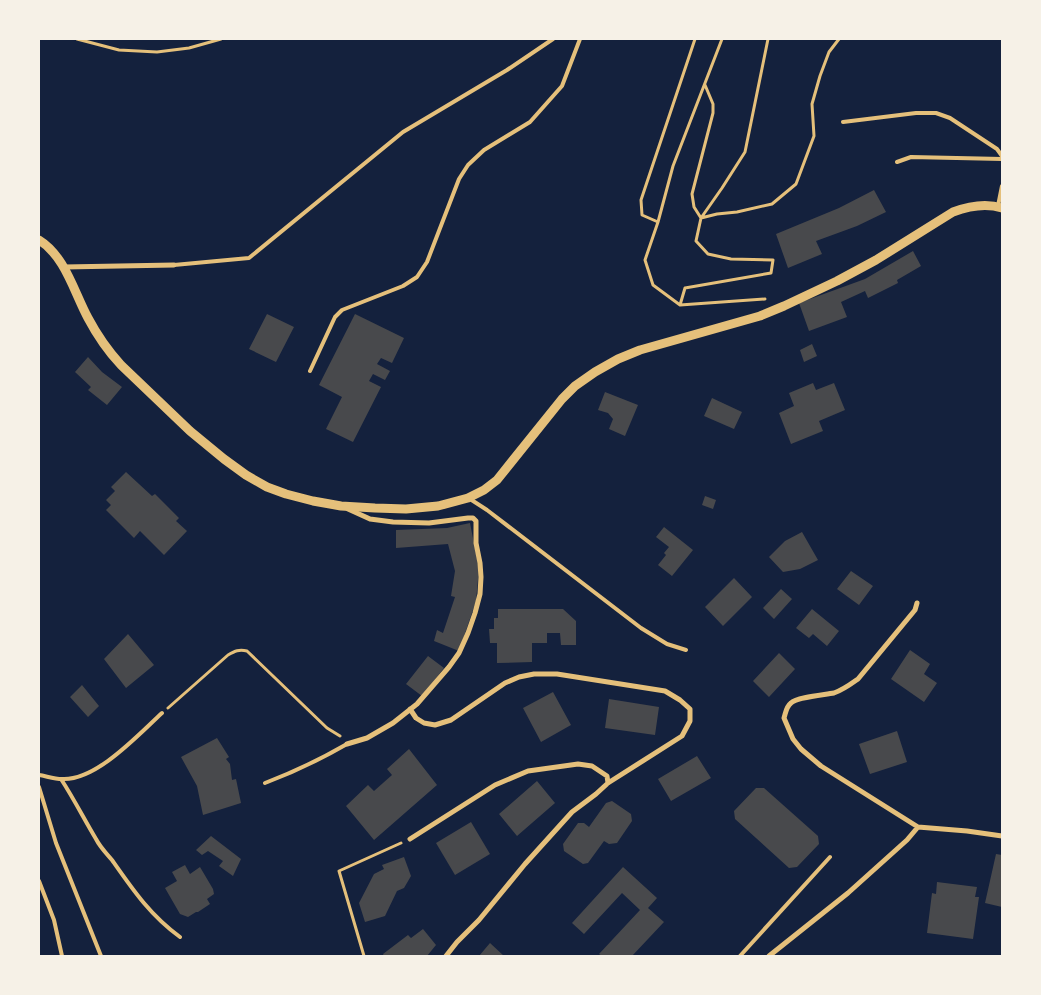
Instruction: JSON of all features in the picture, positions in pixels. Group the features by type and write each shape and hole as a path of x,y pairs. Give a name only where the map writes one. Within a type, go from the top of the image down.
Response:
{"street":[{"path":"39,240 53,252 64,267 87,317 102,342 121,366 190,431 224,459 246,475 286,494 340,506 406,509 438,506 468,498 484,490 497,480 562,399 575,386 618,359 640,350 760,316 784,306 876,260 953,212 967,207 984,206 1000,208"},
{"path":"64,267 174,265"},
{"path":"340,506 370,519 394,522 429,523 473,518 476,520 476,543 481,577 477,603 468,633 459,653 449,667 417,704 393,723 367,738 347,744"},
{"path":"917,603 916,610 858,678 847,687 836,692 796,699 789,704 784,718 793,739 801,749 821,766 918,827 1002,836"},
{"path":"410,709 416,718 424,723 435,725 451,720 505,683 519,677 534,674 557,674 665,691 690,709 690,721 682,736 608,784 572,812 446,956"},
{"path":"410,839 495,785 528,771 578,764 592,766 607,776 608,784"},
{"path":"769,956 848,893 907,840 918,827"}],"lane":[{"path":"174,265 249,258 403,132 507,70 553,39"},
{"path":"310,371 335,317 342,310 403,286 417,277 427,262 459,179 468,165 484,150 530,122 562,86 580,39"},
{"path":"842,122 916,113 936,113 950,118 997,148 1002,157 911,157 897,162"},
{"path":"1000,208 1002,186"},
{"path":"468,498 487,510 641,628 667,644 686,650"},
{"path":"39,776 62,779 76,778 94,771 123,749 162,712"},
{"path":"265,784 320,760 347,744"},
{"path":"62,779 97,841 130,888 148,909 180,937"},
{"path":"39,787 56,843 101,956"},
{"path":"740,956 830,857"},
{"path":"39,881 54,920 62,956"}],"path":[{"path":"77,39 119,50 157,52 189,48 220,39"},
{"path":"658,222 642,215 641,200 695,39"},
{"path":"722,39 673,166 658,222 645,260 653,285 680,305 768,298 784,306"},
{"path":"680,305 685,288 772,273 773,260 731,259 708,254 696,240 701,218 745,152 768,39"},
{"path":"701,218 772,204 796,184 814,136 812,104 829,52 839,39"},
{"path":"701,218 694,207 692,194 713,113 713,104 705,84"},
{"path":"162,712 228,655 235,651 247,651 327,728 340,736 347,744"},
{"path":"364,956 339,871 410,839"}],"building":[{"path":"874,190 886,212 857,226 816,241 822,254 788,268 776,234 839,208"},
{"path":"913,251 921,266 897,280 898,283 868,298 865,291 841,302 847,317 809,331 799,303 865,279"},
{"path":"267,314 294,327 276,362 249,349"},
{"path":"355,314 404,338 392,363 381,358 377,364 390,371 385,380 373,374 369,381 381,387 353,442 326,429 342,397 319,385"},
{"path":"812,344 817,356 804,362 800,350"},
{"path":"88,357 102,372 122,387 107,405 88,390 91,387 75,372"},
{"path":"813,383 816,390 834,383 845,410 819,421 823,431 791,444 779,413 794,406 789,393"},
{"path":"605,392 638,405 625,436 609,429 613,419 608,413 598,410"},
{"path":"712,398 742,412 734,429 704,416"},
{"path":"126,472 152,496 155,494 179,518 176,521 187,531 164,555 140,531 134,538 106,510 111,505 106,500 115,491 111,487"},
{"path":"705,496 716,500 713,509 702,505"},
{"path":"470,523 479,569 476,601 459,651 434,641 437,630 443,633 455,597 451,596 455,571 448,544 396,548 396,530 447,528"},
{"path":"664,527 693,550 672,576 658,565 666,555 664,553 669,547 656,537"},
{"path":"802,532 818,560 800,569 783,572 769,557 785,541"},
{"path":"851,571 873,586 859,605 837,589"},
{"path":"734,578 752,597 723,626 705,607"},
{"path":"781,589 792,599 774,619 763,608"},
{"path":"498,609 563,609 576,621 576,645 561,645 560,633 547,633 547,643 532,643 532,662 497,663 497,643 490,643 489,629 494,629 494,618 498,618"},
{"path":"812,609 839,631 827,646 813,634 809,638 796,628"},
{"path":"128,634 154,665 126,688 104,659"},
{"path":"910,650 930,664 924,674 937,683 924,702 891,679"},
{"path":"779,653 795,669 769,697 753,681"},
{"path":"428,656 444,668 422,696 406,684"},
{"path":"82,685 99,706 88,717 70,697"},
{"path":"553,692 571,725 541,742 523,708"},
{"path":"609,699 659,707 655,735 605,728"},
{"path":"897,731 907,762 870,774 859,744"},
{"path":"217,738 229,757 226,759 230,764 232,780 236,779 241,803 203,815 197,786 181,757"},
{"path":"409,749 437,785 374,840 346,806 368,785 374,791 392,775 387,769"},
{"path":"697,756 711,778 671,801 658,779"},
{"path":"537,781 555,803 517,836 499,814"},
{"path":"756,788 764,788 818,836 819,844 797,867 789,868 735,819 734,811"},
{"path":"612,801 631,814 632,821 617,843 609,844 604,841 588,863 583,864 564,851 563,844 578,823 584,823 589,827 606,803"},
{"path":"471,822 490,854 455,875 436,843"},
{"path":"211,836 241,859 233,876 219,866 223,861 208,851 202,855 196,850"},
{"path":"996,854 1002,855 1002,907 985,903"},
{"path":"404,857 411,876 404,888 397,891 385,916 365,922 359,903 374,874 384,869 382,865"},
{"path":"185,865 190,874 200,867 214,894 207,899 210,904 188,917 180,914 165,888 177,881 172,872"},
{"path":"623,867 657,898 648,908 664,922 632,956 602,956 599,954 640,910 622,893 584,934 572,923"},
{"path":"937,882 977,887 975,897 979,897 973,939 927,933 932,893 936,894"},
{"path":"423,929 436,945 427,956 384,956 383,954 408,935 411,938"},
{"path":"490,943 504,956 479,956"}]}
